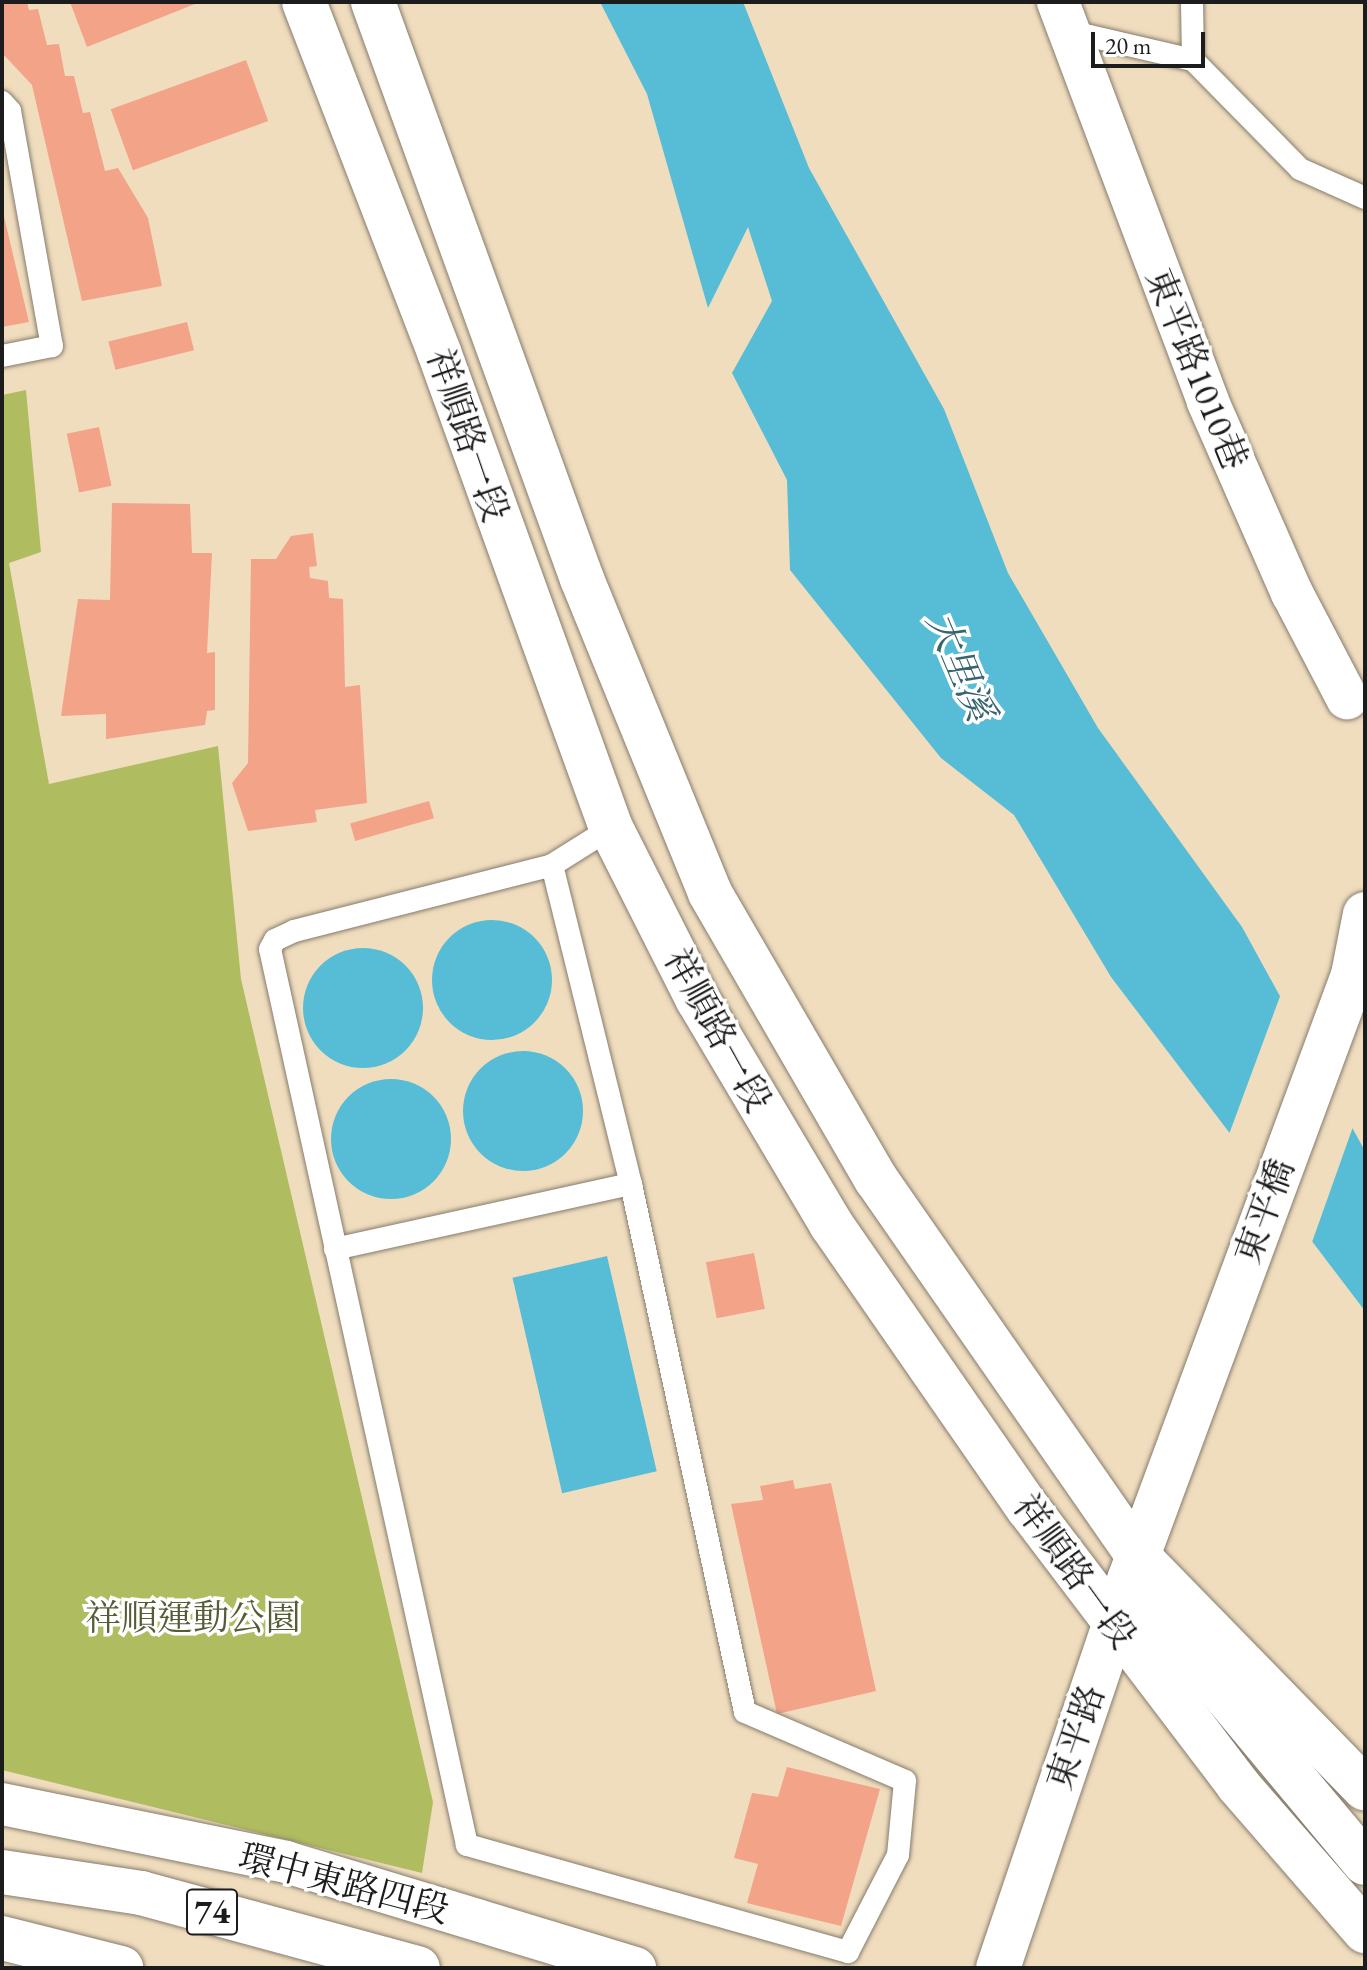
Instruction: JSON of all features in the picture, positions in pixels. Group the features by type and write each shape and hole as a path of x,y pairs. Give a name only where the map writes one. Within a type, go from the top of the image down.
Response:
{"main road":[{"name":"祥順路一段","path":"304,2 439,352 611,828 698,1000 831,1224 1113,1624 1238,1785 1365,1931"},
{"name":"祥順路一段","path":"373,2 582,579 710,893 876,1179 1134,1568 1365,1789"},
{"name":"東平橋","path":"1156,1507 1353,975 1365,914"},
{"name":"東平路","path":"998,1968 1113,1624 1156,1507"},
{"path":"1134,1568 1365,1863"},
{"name":"74","path":"2,1872 141,1893 418,1968"},
{"path":"2,1938 121,1968"}],"street":[{"name":"東平路1010巷","path":"1063,17 1208,402 1292,593 1347,698"},
{"name":"環中東路四段","path":"2,1804 286,1862 635,1968"}],"lane":[{"path":"1192,2 1193,60 1300,169 1365,198"},
{"name":"東平路1010巷","path":"1063,17 1193,60"},
{"path":"2,102 10,111 52,346 2,356"},
{"path":"552,865 631,1184 745,1712 905,1781 898,1855 848,1952 467,1845 270,949 275,940 552,865 611,828"},
{"path":"335,1249 631,1184"}],"green space":[{"name":"祥順運動公園","path":"26,390 41,552 9,563 49,784 218,746 241,979 433,1802 422,1873 2,1770 2,395"}],"water":[{"name":"大里溪","path":"600,2 743,2 809,168 944,409 1008,573 1098,728 1242,927 1365,1151 1365,1311 1111,977 1014,815 941,758 790,570 787,480 732,373 772,301 748,227 708,308 647,94"},
{"path":"492,920 515,924 535,937 548,957 552,980 548,1003 535,1023 515,1036 492,1040 469,1036 449,1023 436,1003 432,980 436,957 449,937 469,924"},
{"path":"363,948 386,952 406,965 419,985 423,1008 419,1031 406,1051 386,1064 363,1068 340,1064 320,1051 307,1031 303,1008 307,985 320,965 340,952"},
{"path":"523,1051 546,1055 566,1068 579,1088 583,1111 579,1134 566,1154 546,1167 523,1171 500,1167 480,1154 467,1134 463,1111 467,1088 480,1068 500,1055"},
{"path":"391,1079 414,1083 434,1096 447,1116 451,1139 447,1162 434,1182 414,1195 391,1199 368,1195 348,1182 335,1162 331,1139 335,1116 348,1096 368,1083"},
{"path":"607,1256 657,1471 562,1493 512,1278"}],"pier":[{"path":"1282,991 1354,1124 1311,1245 1228,1137"}],"building":[{"path":"2,2 27,2 29,10 38,9 47,45 59,44 65,76 74,76 83,113 90,112 105,171 118,168 148,218 162,286 82,301 32,85 2,53"},
{"path":"70,2 200,2 87,47"},
{"path":"246,60 268,121 133,170 111,109"},
{"path":"2,208 29,322 2,327"},
{"path":"187,322 194,350 115,370 108,342"},
{"path":"99,427 111,486 79,493 67,434"},
{"path":"112,503 190,504 192,553 212,553 207,653 215,652 215,710 207,711 205,725 106,739 106,714 61,716 78,599 110,600"},
{"path":"313,533 317,566 309,567 310,578 328,581 329,598 343,599 345,687 360,685 367,803 315,810 317,822 248,831 232,783 248,763 251,559 276,559 291,536"},
{"path":"429,801 434,818 355,841 350,824"},
{"path":"754,1253 765,1309 717,1318 706,1262"},
{"path":"793,1480 795,1489 831,1483 876,1691 777,1714 731,1504 763,1500 760,1486"},
{"path":"787,1767 880,1789 841,1926 747,1903 758,1864 734,1858 752,1793 778,1797"}]}
